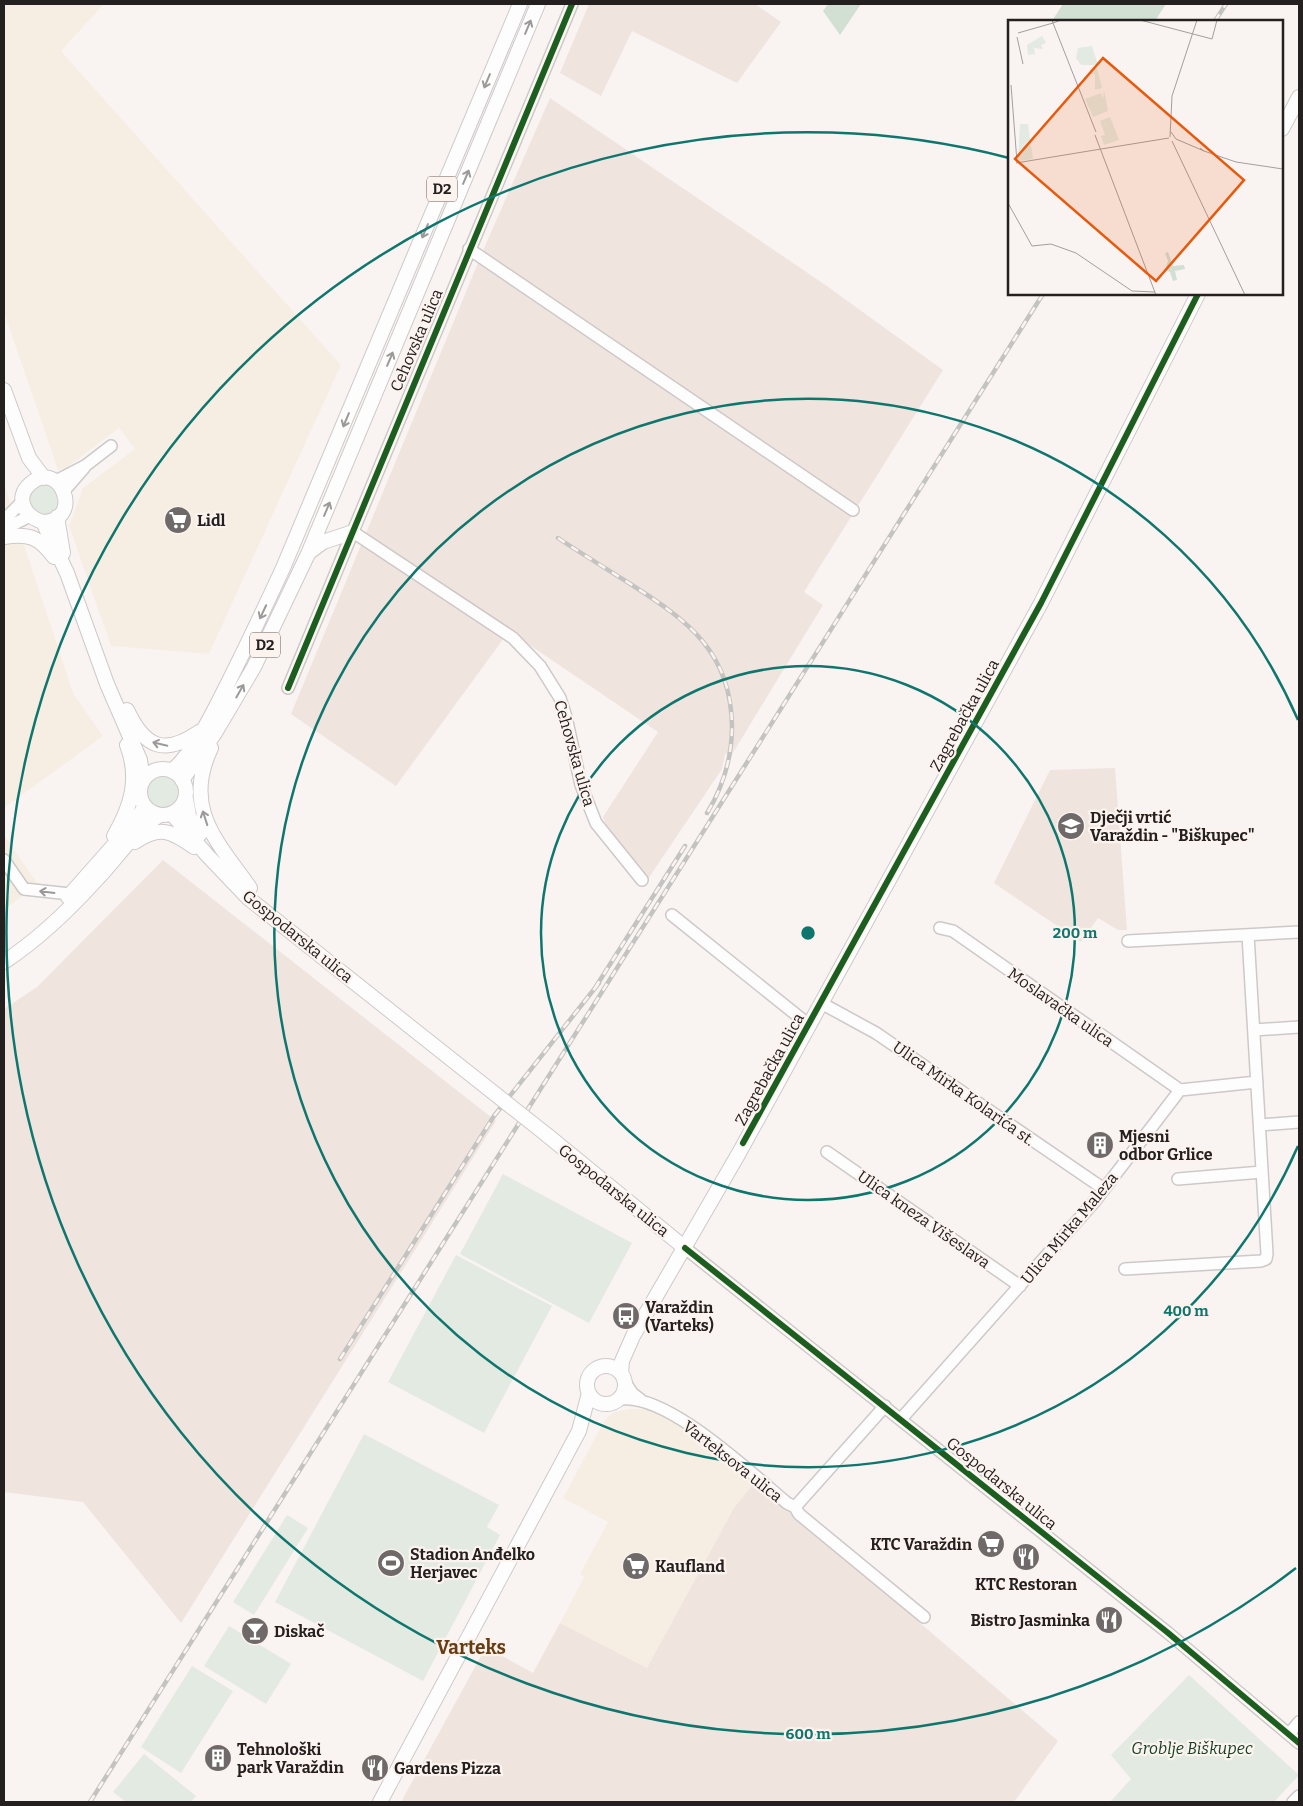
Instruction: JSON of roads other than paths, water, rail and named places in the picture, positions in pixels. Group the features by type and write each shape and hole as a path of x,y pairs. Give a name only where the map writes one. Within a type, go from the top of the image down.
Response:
{"main road":[{"name":"D2","path":"210,731 291,550 520,4"},
{"name":"D2","path":"143,781 154,771 172,773 210,731 258,659 308,554 538,4"},
{"path":"1283,127 1299,97"},
{"name":"Zagrebačka ulica","path":"380,1802 579,1431 595,1410 611,1402 624,1392 622,1361 633,1336 685,1248 1041,603 1197,295"},
{"path":"4,390 29,458 30,483 23,495 22,502 36,519 67,573"},
{"path":"29,458 55,483 65,506 57,518 67,573 106,684 114,713 128,748 133,790 126,814 106,855"},
{"path":"30,483 55,483"},
{"path":"36,519 57,518"},
{"path":"308,554 323,542 353,532"},
{"path":"4,537 30,536 44,543 67,573"},
{"path":"106,684 123,703 132,722 141,733 156,745 179,744 210,731"},
{"path":"106,684 140,760 143,781 140,794 145,806 166,815"},
{"path":"4,961 53,923 121,853 144,826 178,810 186,799 185,786 172,773 147,755 118,710"},
{"path":"210,731 201,776 200,796 204,818 214,840 268,912"},
{"name":"Gospodarska ulica","path":"186,799 189,816 198,832 250,888"},
{"path":"4,961 106,855 136,820 145,806"},
{"name":"Gospodarska ulica","path":"166,815 232,883 685,1248"},
{"path":"121,853 145,836 163,831 175,834 206,855"},
{"name":"Zagrebačka ulica","path":"579,1431 589,1393 589,1376 614,1358 633,1336"},
{"path":"602,1366 612,1367 623,1378"},
{"path":"589,1393 596,1400 611,1402"}],"street":[{"name":"Cehovska ulica","path":"288,688 572,4"},
{"path":"469,249 853,510"},
{"path":"55,483 85,466 111,446"},
{"path":"4,520 22,502"},
{"path":"4,529 36,519"},
{"name":"Cehovska ulica","path":"353,532 514,638 540,666 552,681 564,710 581,785 596,823 642,880"},
{"path":"4,860 24,889 70,894"},
{"name":"Zagrebačka ulica","path":"672,915 809,1024"},
{"name":"Moslavačka ulica","path":"940,928 952,931 1180,1090"},
{"path":"1128,941 1299,932"},
{"path":"1124,1269 1264,1260 1268,1254 1248,935"},
{"name":"Ulica Mirka Kolarića st.","path":"821,1003 876,1032 1104,1189"},
{"path":"1254,1030 1299,1027"},
{"path":"1180,1090 1257,1082"},
{"name":"Ulica Mirka Maleza","path":"901,1419 1104,1189 1180,1090"},
{"path":"1260,1125 1299,1122"},
{"name":"Ulica kneza Višeslava","path":"827,1152 1020,1286"},
{"path":"1178,1179 1262,1172"},
{"name":"Gospodarska ulica","path":"685,1248 885,1406 1029,1524 1167,1632 1299,1743"},
{"name":"Varteksova ulica","path":"623,1378 632,1393 644,1402 694,1427 787,1503 796,1508 800,1514 924,1617"},
{"name":"Varteksova ulica","path":"611,1402 630,1399 644,1402"},
{"name":"Varteksova ulica","path":"796,1508 885,1406"},
{"path":"1289,1734 1299,1722"},
{"path":"1293,1802 1299,1796"}],"railway":[{"path":"1216,20 1226,4"},
{"path":"90,1802 1042,295"},
{"path":"558,538 671,612 703,641 715,658 724,678 730,700 732,738 726,771 718,793 707,813"},
{"path":"595,988 685,846"},
{"path":"340,1359 494,1116 599,983"}],"place":[{"name":"Lidl","path":"178,520"},
{"name":"Dječji vrtić Varaždin - \"Biškupec\"","path":"1071,826"},
{"name":"Mjesni odbor Grlice","path":"1100,1145"},
{"name":"Varaždin (Varteks)","path":"626,1316"},
{"name":"KTC Varaždin","path":"991,1544"},
{"name":"KTC Restoran","path":"1026,1557"},
{"name":"Stadion Anđelko Herjavec","path":"391,1563"},
{"name":"Kaufland","path":"636,1566"},
{"name":"Bistro Jasminka","path":"1109,1620"},
{"name":"Diskač","path":"255,1631"},
{"name":"Tehnološki park Varaždin","path":"218,1758"},
{"name":"Gardens Pizza","path":"375,1768"}],"district":[{"name":"Varteks","path":"471,1647"}],"park label":[{"name":"Groblje Biškupec","path":"1192,1748"}]}
